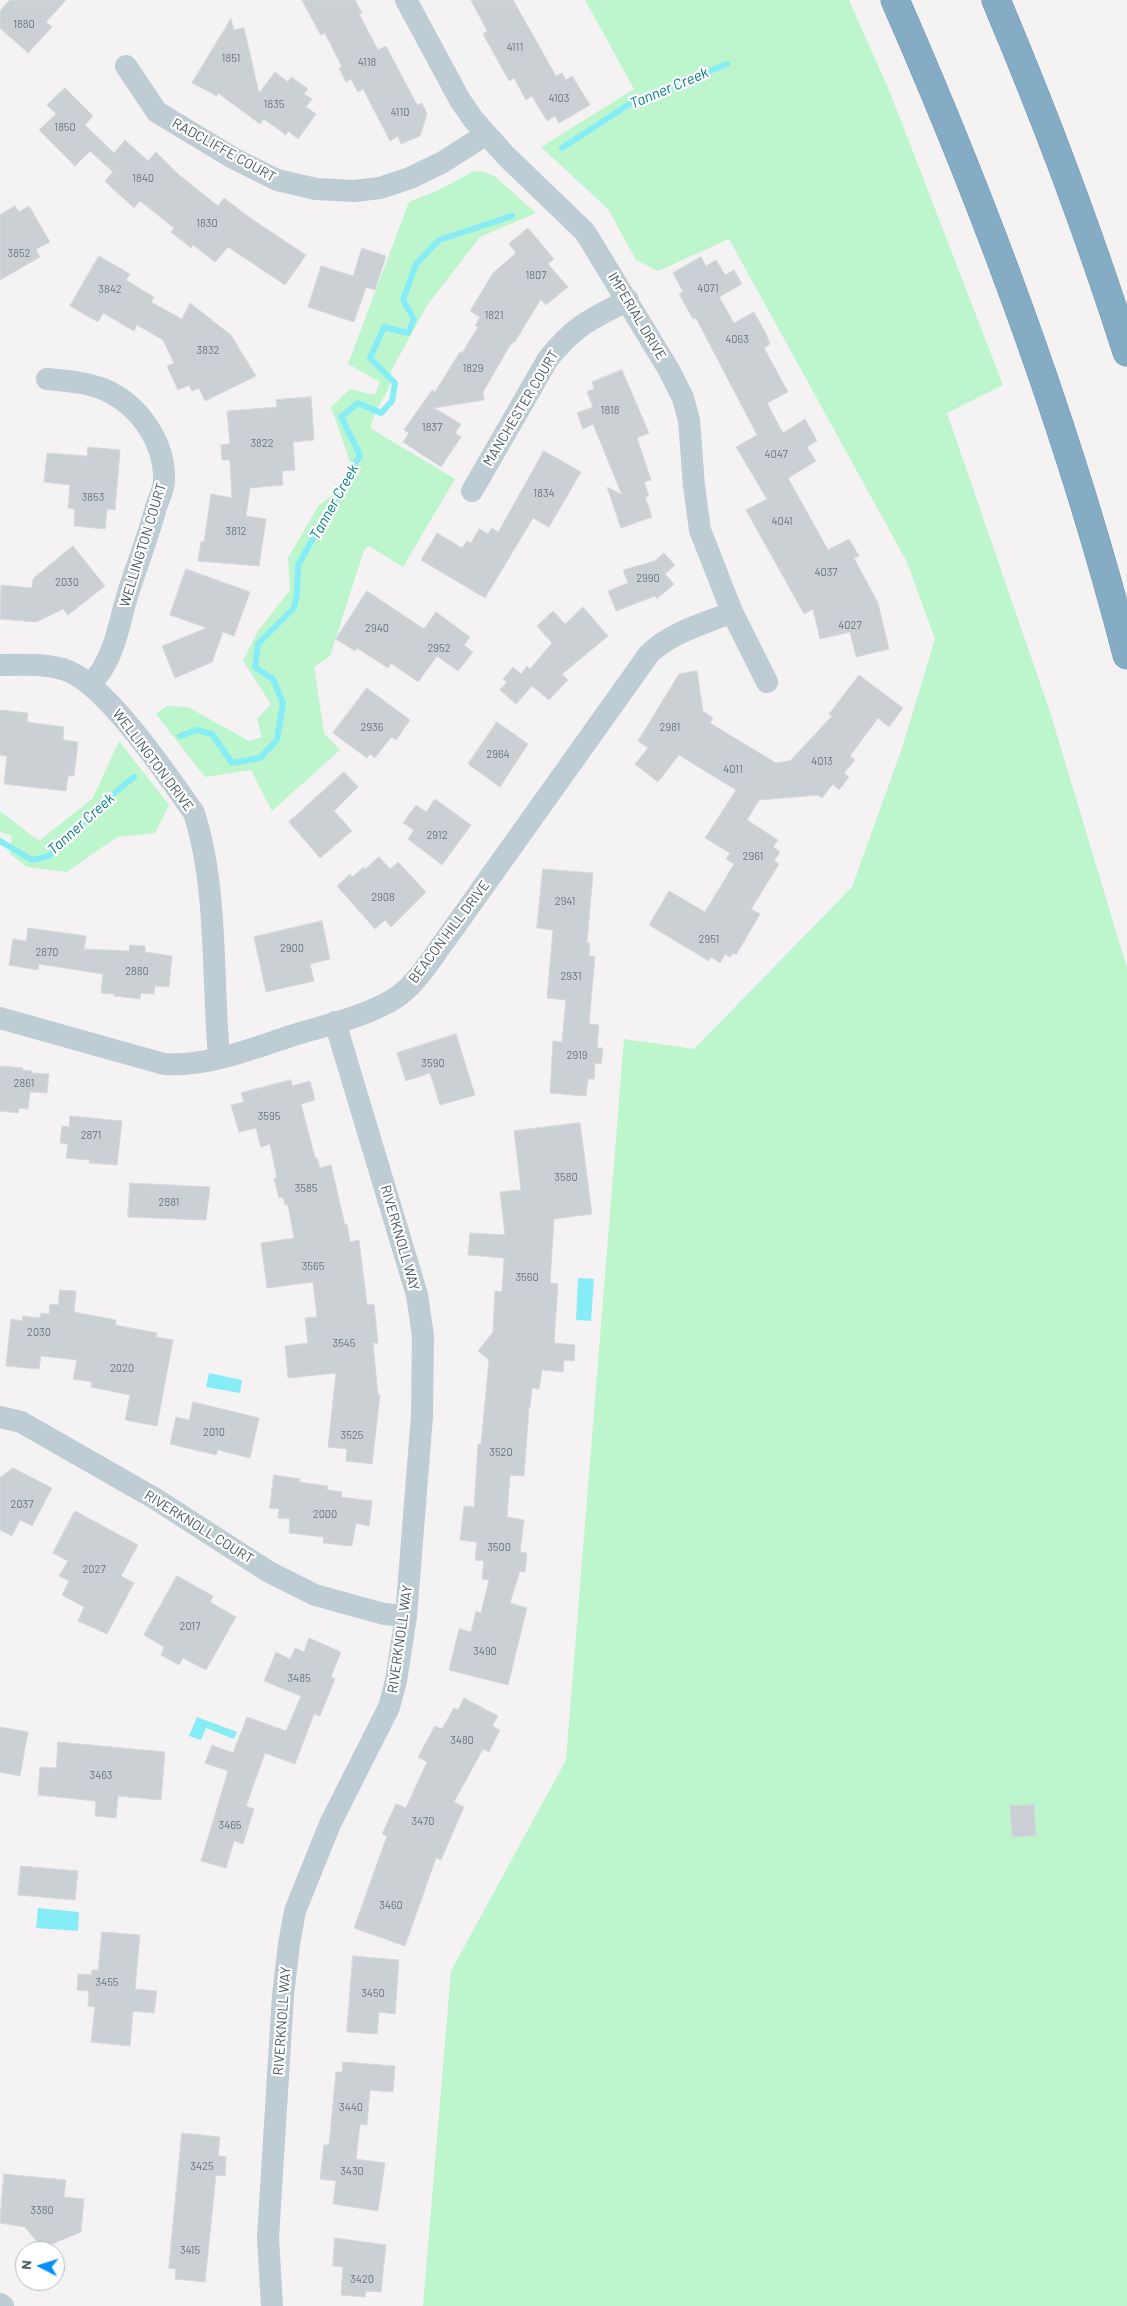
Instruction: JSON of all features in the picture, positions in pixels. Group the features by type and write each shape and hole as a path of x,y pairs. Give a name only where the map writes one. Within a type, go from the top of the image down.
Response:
{"highway":[{"path":"894,0 964,159 1003,262 1076,475 1127,655"},
{"path":"996,0 1029,79 1075,199 1127,352"},
{"path":"1007,0 1029,79"}],"street":[{"name":"IMPERIAL DRIVE","path":"406,0 460,100 485,135 585,232 670,370 682,398 691,434 694,486 700,530 732,612 767,682"},
{"name":"RADCLIFFE COURT","path":"126,66 156,112 233,158 276,180 316,189 354,191 380,188 435,167 485,135"},
{"name":"MANCHESTER COURT","path":"472,491 548,359 559,345 574,329 628,300"},
{"name":"WELLINGTON COURT","path":"47,379 79,382 104,390 126,402 140,416 155,437 162,457 164,483 149,535 128,593 111,651 104,668 90,684"},
{"name":"BEACON HILL DRIVE","path":"0,1018 164,1064 194,1064 335,1022 394,998 416,978 446,939 649,654 657,646 672,637 732,612"},
{"name":"WELLINGTON DRIVE","path":"0,665 38,664 68,671 90,684 120,716 194,813 200,830 208,881 220,1057"},
{"name":"RIVERKNOLL WAY","path":"272,2306 268,2238 283,1995 288,1944 296,1911 330,1824 389,1707 396,1681 406,1616 422,1416 423,1336 414,1286 335,1022"},
{"name":"RIVERKNOLL COURT","path":"0,1417 21,1422 30,1427 154,1498 269,1572 315,1595 384,1614 406,1616"}],"green space":[{"path":"585,0 849,0 891,95 1003,385 947,413 1050,712 1127,968 1127,2306 423,2306 451,1971 566,1760 624,1039 694,1049 852,887 902,748 935,639 907,562 729,239 658,271 636,260 608,209 541,147 634,89"},
{"path":"481,171 494,176 536,213 480,237 428,304 391,371 389,388 376,411 370,428 455,479 403,567 369,546 364,550 330,656 314,667 324,733 340,750 272,811 251,770 205,777 156,714 167,706 188,707 249,741 262,737 257,719 271,704 243,661 258,631 290,590 288,558 319,505 342,489 350,462 331,407 350,389 375,395 380,382 348,364 409,202 441,189 472,172"},
{"path":"119,741 169,805 155,833 117,837 67,872 27,867 10,854 12,836 0,832 0,811 39,841 93,798"}],"water":[{"path":"578,1278 594,1279 591,1321 576,1320"},
{"path":"209,1373 242,1380 240,1393 206,1387"},
{"path":"197,1717 237,1732 234,1739 206,1728 201,1740 189,1736"},
{"path":"38,1908 79,1912 78,1931 36,1928"}],"building":[{"path":"10,0 66,0 46,22 52,27 28,53 0,28 0,11"},
{"path":"302,0 355,0 362,13 359,14 378,50 386,46 417,105 422,103 427,114 420,136 401,144 398,136 390,141 363,89 358,92 351,79 346,82 339,68 342,67 325,33 321,35"},
{"path":"471,0 513,0 556,76 562,73 566,80 572,76 590,105 559,123 555,116 547,121 532,96 526,100 514,78 509,81 483,34 487,31"},
{"path":"231,19 234,30 244,28 259,93 275,72 288,82 291,77 308,89 304,94 312,99 306,107 316,114 298,139 288,131 286,135 264,119 260,124 218,93 217,96 192,83"},
{"path":"65,88 93,116 85,125 114,153 125,140 148,161 156,152 179,175 218,206 224,198 306,255 285,285 228,247 215,262 193,245 191,248 171,232 174,228 140,201 134,208 111,187 105,181 113,172 90,151 75,166 39,130 56,114 47,105"},
{"path":"15,206 19,212 29,206 50,242 36,249 40,257 0,280 0,215"},
{"path":"528,228 554,259 548,264 568,287 546,305 541,299 514,343 512,342 483,392 484,400 434,408 461,424 455,433 461,437 441,467 403,442 409,433 404,430 432,390 435,392 478,327 475,326 480,317 470,311 493,273 516,253 509,244"},
{"path":"362,248 386,256 375,290 366,287 354,322 308,307 321,266 353,276"},
{"path":"99,256 130,274 126,280 154,297 151,302 182,319 190,303 231,335 256,376 205,401 199,388 192,391 189,385 178,390 167,366 174,363 163,340 137,325 134,331 103,313 98,322 70,306"},
{"path":"701,257 706,266 716,260 725,275 734,270 742,284 719,297 734,323 754,312 766,334 770,344 764,348 788,392 767,403 783,433 805,419 817,441 807,447 816,461 788,478 828,550 849,539 859,556 854,558 878,603 889,649 856,657 850,632 820,639 813,609 804,614 746,510 767,499 736,447 757,435 696,318 693,319 679,294 683,292 673,273"},
{"path":"622,370 649,433 637,438 651,480 644,482 649,496 645,497 652,517 621,528 607,487 622,495 593,424 583,429 577,413 593,407 587,392 594,389 592,382"},
{"path":"311,397 314,440 293,442 295,470 282,471 283,485 250,488 246,516 266,519 259,566 198,561 201,542 204,542 211,494 232,498 230,460 222,460 221,445 230,444 227,411 277,407 276,400"},
{"path":"88,447 120,450 115,510 107,509 105,529 74,526 75,509 68,508 70,485 44,482 47,453 87,456"},
{"path":"544,451 581,472 549,527 533,518 485,598 421,560 437,533 462,548 467,541 471,543 479,529 488,534 492,528 498,532"},
{"path":"73,546 105,586 68,615 63,609 36,622 0,619 1,585 32,588 33,579"},
{"path":"664,553 675,565 665,574 674,584 657,599 655,596 616,611 608,591 628,583 623,570 655,561"},
{"path":"186,569 250,592 234,636 223,632 212,662 175,678 162,646 207,628 170,615"},
{"path":"367,591 424,629 436,612 470,637 464,645 473,652 458,671 437,656 418,682 391,663 388,668 357,648 355,651 336,639"},
{"path":"583,607 608,636 562,674 568,680 549,700 532,686 516,704 500,690 507,682 503,679 513,667 521,674 527,666 530,669 552,643 537,626 553,611 565,624"},
{"path":"697,671 703,711 713,718 710,723 776,763 790,761 832,716 829,714 859,675 903,708 889,727 878,718 850,756 855,760 844,773 849,777 839,790 833,784 822,798 818,795 759,800 747,820 778,840 773,847 780,852 774,861 779,864 751,909 760,914 736,955 733,953 730,957 725,954 720,963 711,957 709,961 649,925 669,891 705,912 734,864 726,859 730,853 705,838 736,790 679,755 658,782 635,764 648,748 638,741 679,674"},
{"path":"367,688 410,720 396,740 391,737 375,758 370,754 367,758 333,733"},
{"path":"0,710 28,713 27,722 64,727 63,740 78,742 74,776 68,776 66,791 4,784 7,756 0,755"},
{"path":"497,722 528,744 500,787 468,764"},
{"path":"344,772 358,787 334,811 352,831 320,858 289,822"},
{"path":"435,799 471,825 442,865 408,839 414,830 403,823 416,805 426,812"},
{"path":"379,857 390,869 398,862 426,892 391,927 385,920 375,929 337,886 350,874 352,877"},
{"path":"543,869 593,873 587,943 590,943 589,956 595,956 589,1024 599,1025 597,1048 603,1048 601,1064 595,1063 594,1079 588,1079 586,1096 550,1093 553,1041 562,1042 566,1000 547,998 553,930 537,928"},
{"path":"322,921 330,959 310,964 314,981 266,992 254,937"},
{"path":"28,928 86,936 84,949 129,951 130,945 145,946 145,952 172,956 169,987 155,986 154,994 141,993 140,999 114,996 114,994 101,993 103,974 39,964 38,970 9,965 13,939 26,941"},
{"path":"456,1034 475,1095 440,1105 430,1073 406,1081 397,1053"},
{"path":"0,1066 23,1068 22,1070 32,1071 32,1073 49,1074 47,1093 30,1092 28,1109 19,1108 18,1113 0,1111"},
{"path":"291,1080 292,1086 310,1081 315,1100 301,1104 315,1158 317,1158 320,1168 331,1165 350,1242 359,1240 367,1305 374,1304 378,1343 373,1343 378,1395 380,1395 372,1464 346,1461 347,1449 328,1447 336,1373 288,1378 285,1346 308,1343 305,1318 317,1317 313,1282 267,1288 261,1243 294,1238 288,1205 285,1205 283,1197 279,1198 274,1178 277,1178 270,1144 261,1147 256,1128 239,1132 231,1105 244,1102 241,1093"},
{"path":"70,1116 122,1121 117,1165 89,1163 90,1160 66,1158 68,1144 60,1143 62,1126 69,1127"},
{"path":"580,1123 592,1214 554,1219 550,1283 558,1284 554,1343 575,1345 574,1361 564,1360 563,1372 542,1370 539,1389 532,1388 524,1476 510,1475 507,1517 524,1520 520,1552 527,1553 525,1572 520,1571 510,1603 527,1608 508,1685 449,1670 459,1629 471,1632 476,1611 481,1613 489,1580 482,1579 484,1561 475,1560 477,1542 460,1540 464,1506 474,1507 478,1444 481,1444 489,1360 478,1351 493,1332 495,1291 502,1292 504,1258 468,1255 470,1233 505,1235 500,1192 521,1190 514,1131"},
{"path":"130,1183 210,1187 206,1220 128,1217"},
{"path":"60,1290 76,1291 74,1312 116,1320 115,1325 157,1333 156,1337 173,1340 157,1426 125,1420 130,1395 91,1387 92,1382 73,1379 77,1360 41,1356 39,1369 6,1366 11,1319 22,1321 23,1316 40,1318 41,1313 49,1314 50,1304 58,1305"},
{"path":"193,1402 259,1418 250,1458 218,1450 216,1455 170,1444 176,1417 189,1420"},
{"path":"13,1468 52,1488 32,1526 20,1520 12,1536 0,1530 0,1478"},
{"path":"274,1475 300,1479 299,1482 328,1486 327,1490 342,1492 341,1497 372,1501 369,1526 356,1523 352,1546 323,1543 324,1537 289,1533 290,1519 278,1518 279,1509 270,1508"},
{"path":"75,1511 138,1545 121,1576 134,1583 107,1634 78,1621 84,1607 62,1595 69,1581 59,1576 68,1561 53,1553"},
{"path":"177,1576 213,1596 210,1602 236,1617 206,1670 183,1658 179,1665 161,1655 164,1647 144,1635"},
{"path":"309,1638 341,1652 331,1677 335,1679 320,1716 314,1714 295,1764 265,1753 246,1806 254,1809 243,1844 234,1841 226,1868 201,1861 228,1771 205,1763 212,1745 233,1753 247,1717 286,1731 301,1696 264,1681 276,1652 290,1659 295,1648 304,1652"},
{"path":"464,1698 498,1716 492,1726 500,1730 489,1752 483,1749 454,1802 464,1807 441,1860 436,1858 405,1946 354,1928 387,1836 382,1834 396,1804 406,1808 427,1762 418,1757 435,1726 442,1729 454,1708 458,1710"},
{"path":"0,1727 28,1732 20,1776 0,1772"},
{"path":"58,1742 165,1752 161,1800 118,1796 116,1818 95,1816 96,1801 38,1795 40,1767 56,1768"},
{"path":"1034,1805 1036,1836 1012,1837 1010,1806"},
{"path":"21,1866 78,1871 75,1900 18,1895"},
{"path":"102,1932 140,1935 135,1989 157,1991 154,2013 133,2011 130,2046 91,2042 95,2007 88,2006 89,1991 77,1990 78,1974 91,1975 92,1970 98,1970"},
{"path":"353,1956 399,1960 395,2014 379,2012 377,2034 347,2032"},
{"path":"343,2062 395,2066 393,2092 370,2090 367,2125 360,2124 356,2159 385,2163 378,2211 333,2204 336,2181 320,2179 324,2145 329,2145 336,2072 342,2072"},
{"path":"182,2133 220,2137 218,2156 226,2157 225,2176 216,2175 205,2282 175,2279 176,2269 169,2268"},
{"path":"4,2174 66,2180 64,2197 84,2199 81,2232 59,2241 36,2241 25,2227 0,2223"},
{"path":"335,2238 386,2245 381,2292 366,2291 365,2297 341,2295 343,2267 333,2266"}],"waterway":[{"name":"Tanner Creek","path":"562,148 631,103 727,64"},
{"name":"Tanner Creek","path":"180,736 197,730 212,734 232,763 260,758 277,740 283,703 273,679 255,667 258,644 294,608 297,594 298,565 360,455 341,417 358,403 381,413 392,401 395,383 370,358 384,327 408,333 414,319 403,300 416,264 439,240 512,216"},
{"name":"Tanner Creek","path":"0,841 32,860 49,856 100,805 134,777"}]}
